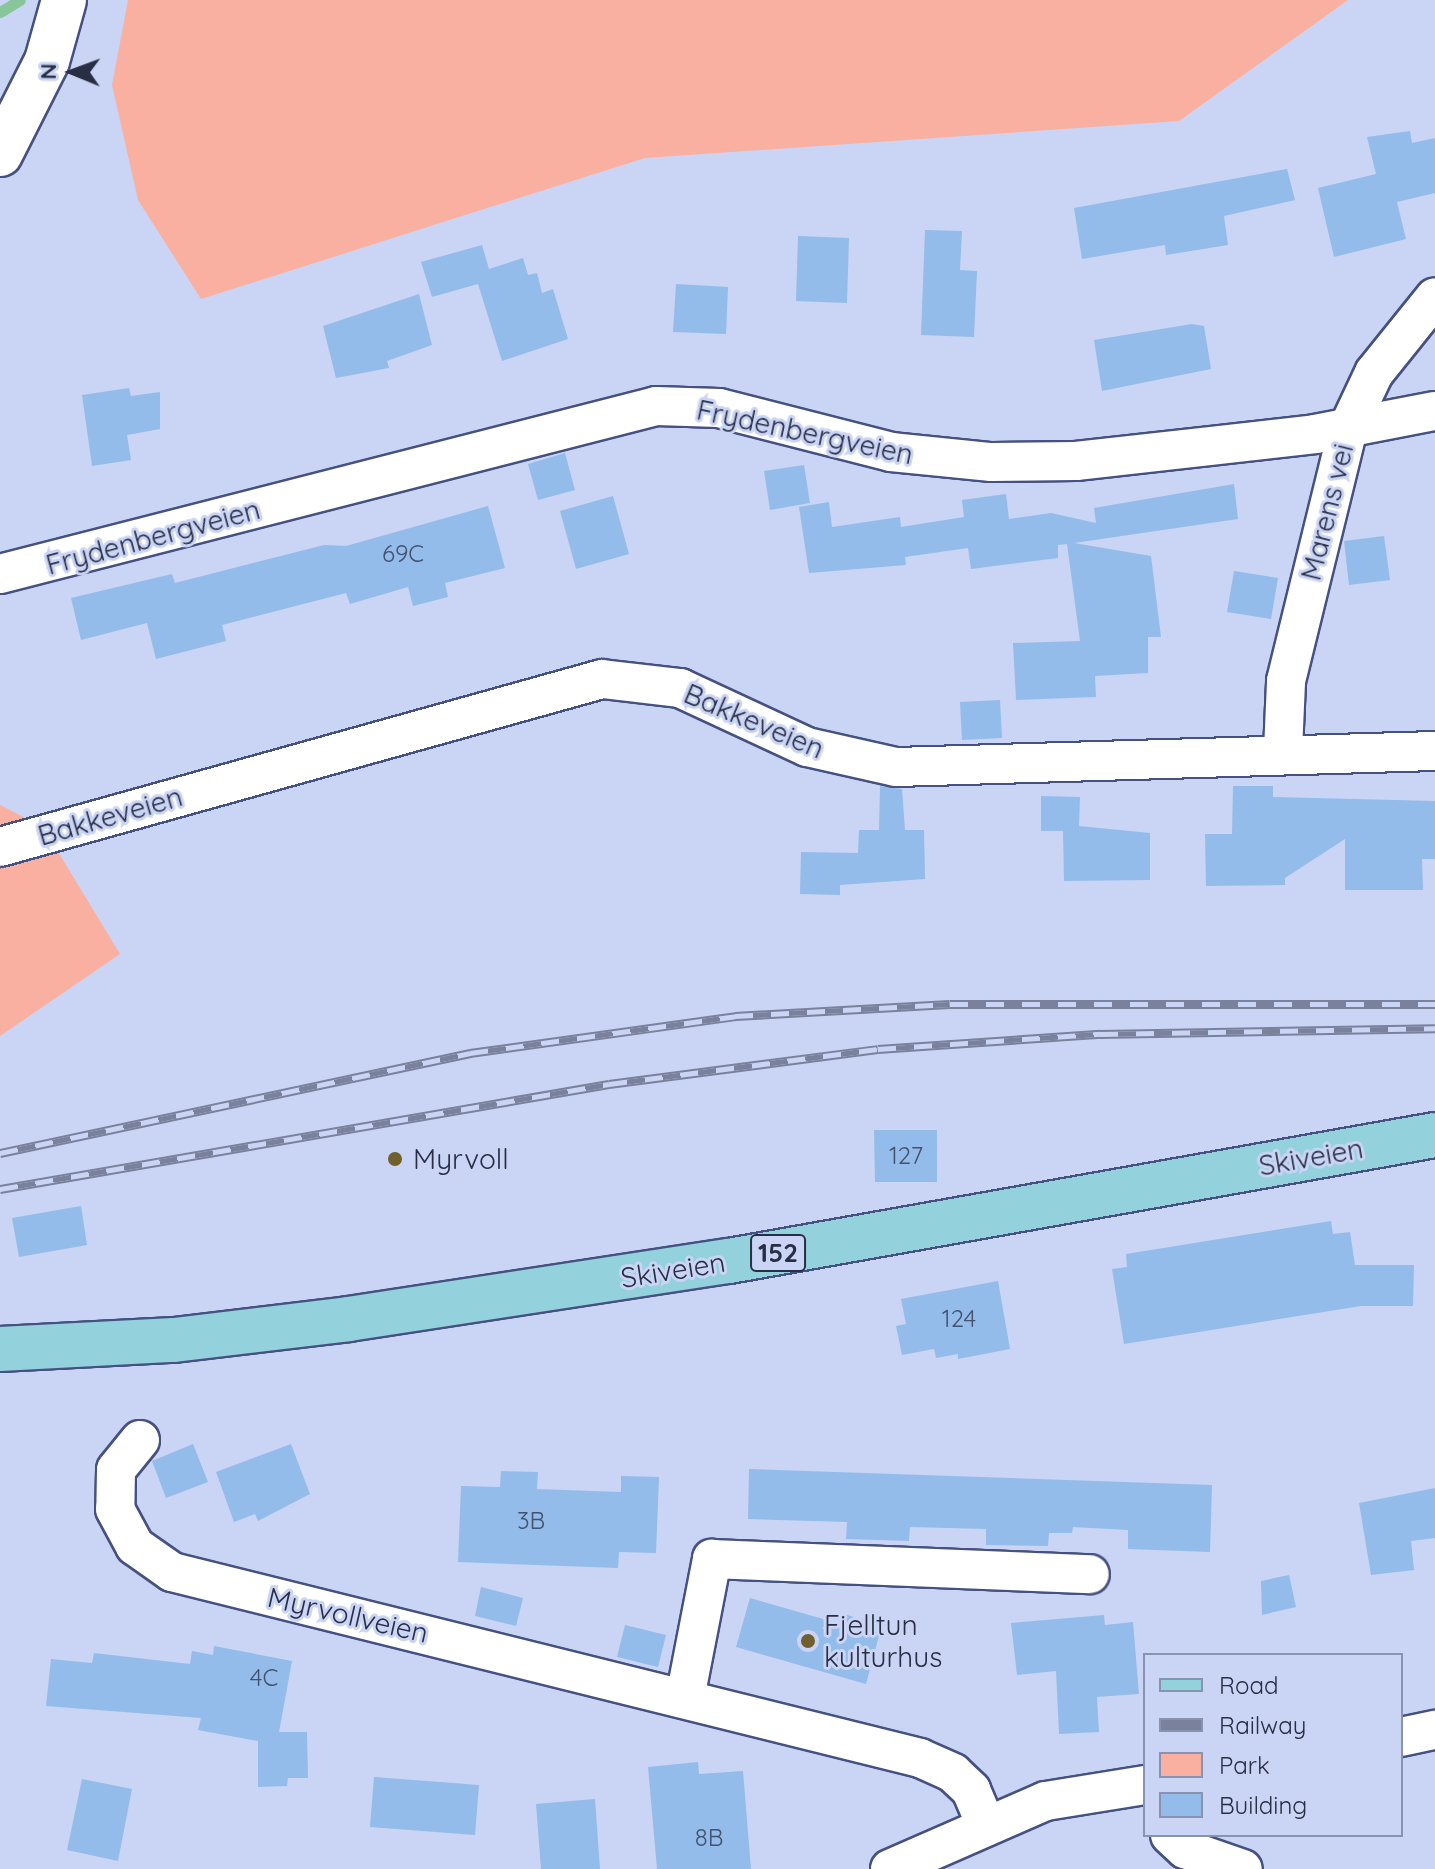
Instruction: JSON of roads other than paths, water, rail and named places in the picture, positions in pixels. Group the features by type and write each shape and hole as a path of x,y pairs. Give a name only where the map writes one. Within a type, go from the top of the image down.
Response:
{"main road":[{"path":"0,154 47,61 64,0"},
{"name":"Skiveien","path":"0,1349 174,1340 349,1319 729,1261 1435,1135"}],"street":[{"name":"Marens vei","path":"1283,751 1286,681 1348,428 1374,373 1435,297"},
{"name":"Frydenbergveien","path":"0,574 656,406 719,408 891,452 992,462 1076,461 1348,428 1435,411"},
{"name":"Bakkeveien","path":"0,847 602,679 680,688 807,747 896,767 1283,751 1435,751"},
{"name":"Myrvollveien","path":"140,1440 116,1470 115,1509 135,1546 172,1572 920,1758 953,1773 971,1790 986,1826"},
{"path":"685,1698 712,1559 1090,1574"},
{"path":"1403,1737 1435,1730"},
{"path":"890,1869 1046,1801 1143,1785"},
{"path":"1172,1837 1185,1849 1243,1869"}],"waterway":[{"path":"0,12 20,0"}],"railway":[{"path":"0,1153 470,1053 735,1016 950,1004 1435,1004"},
{"path":"0,1189 609,1084 878,1049 1100,1034 1435,1028"}],"place":[{"name":"Myrvoll","path":"395,1159"},
{"name":"Fjelltun kulturhus","path":"808,1641"}]}
